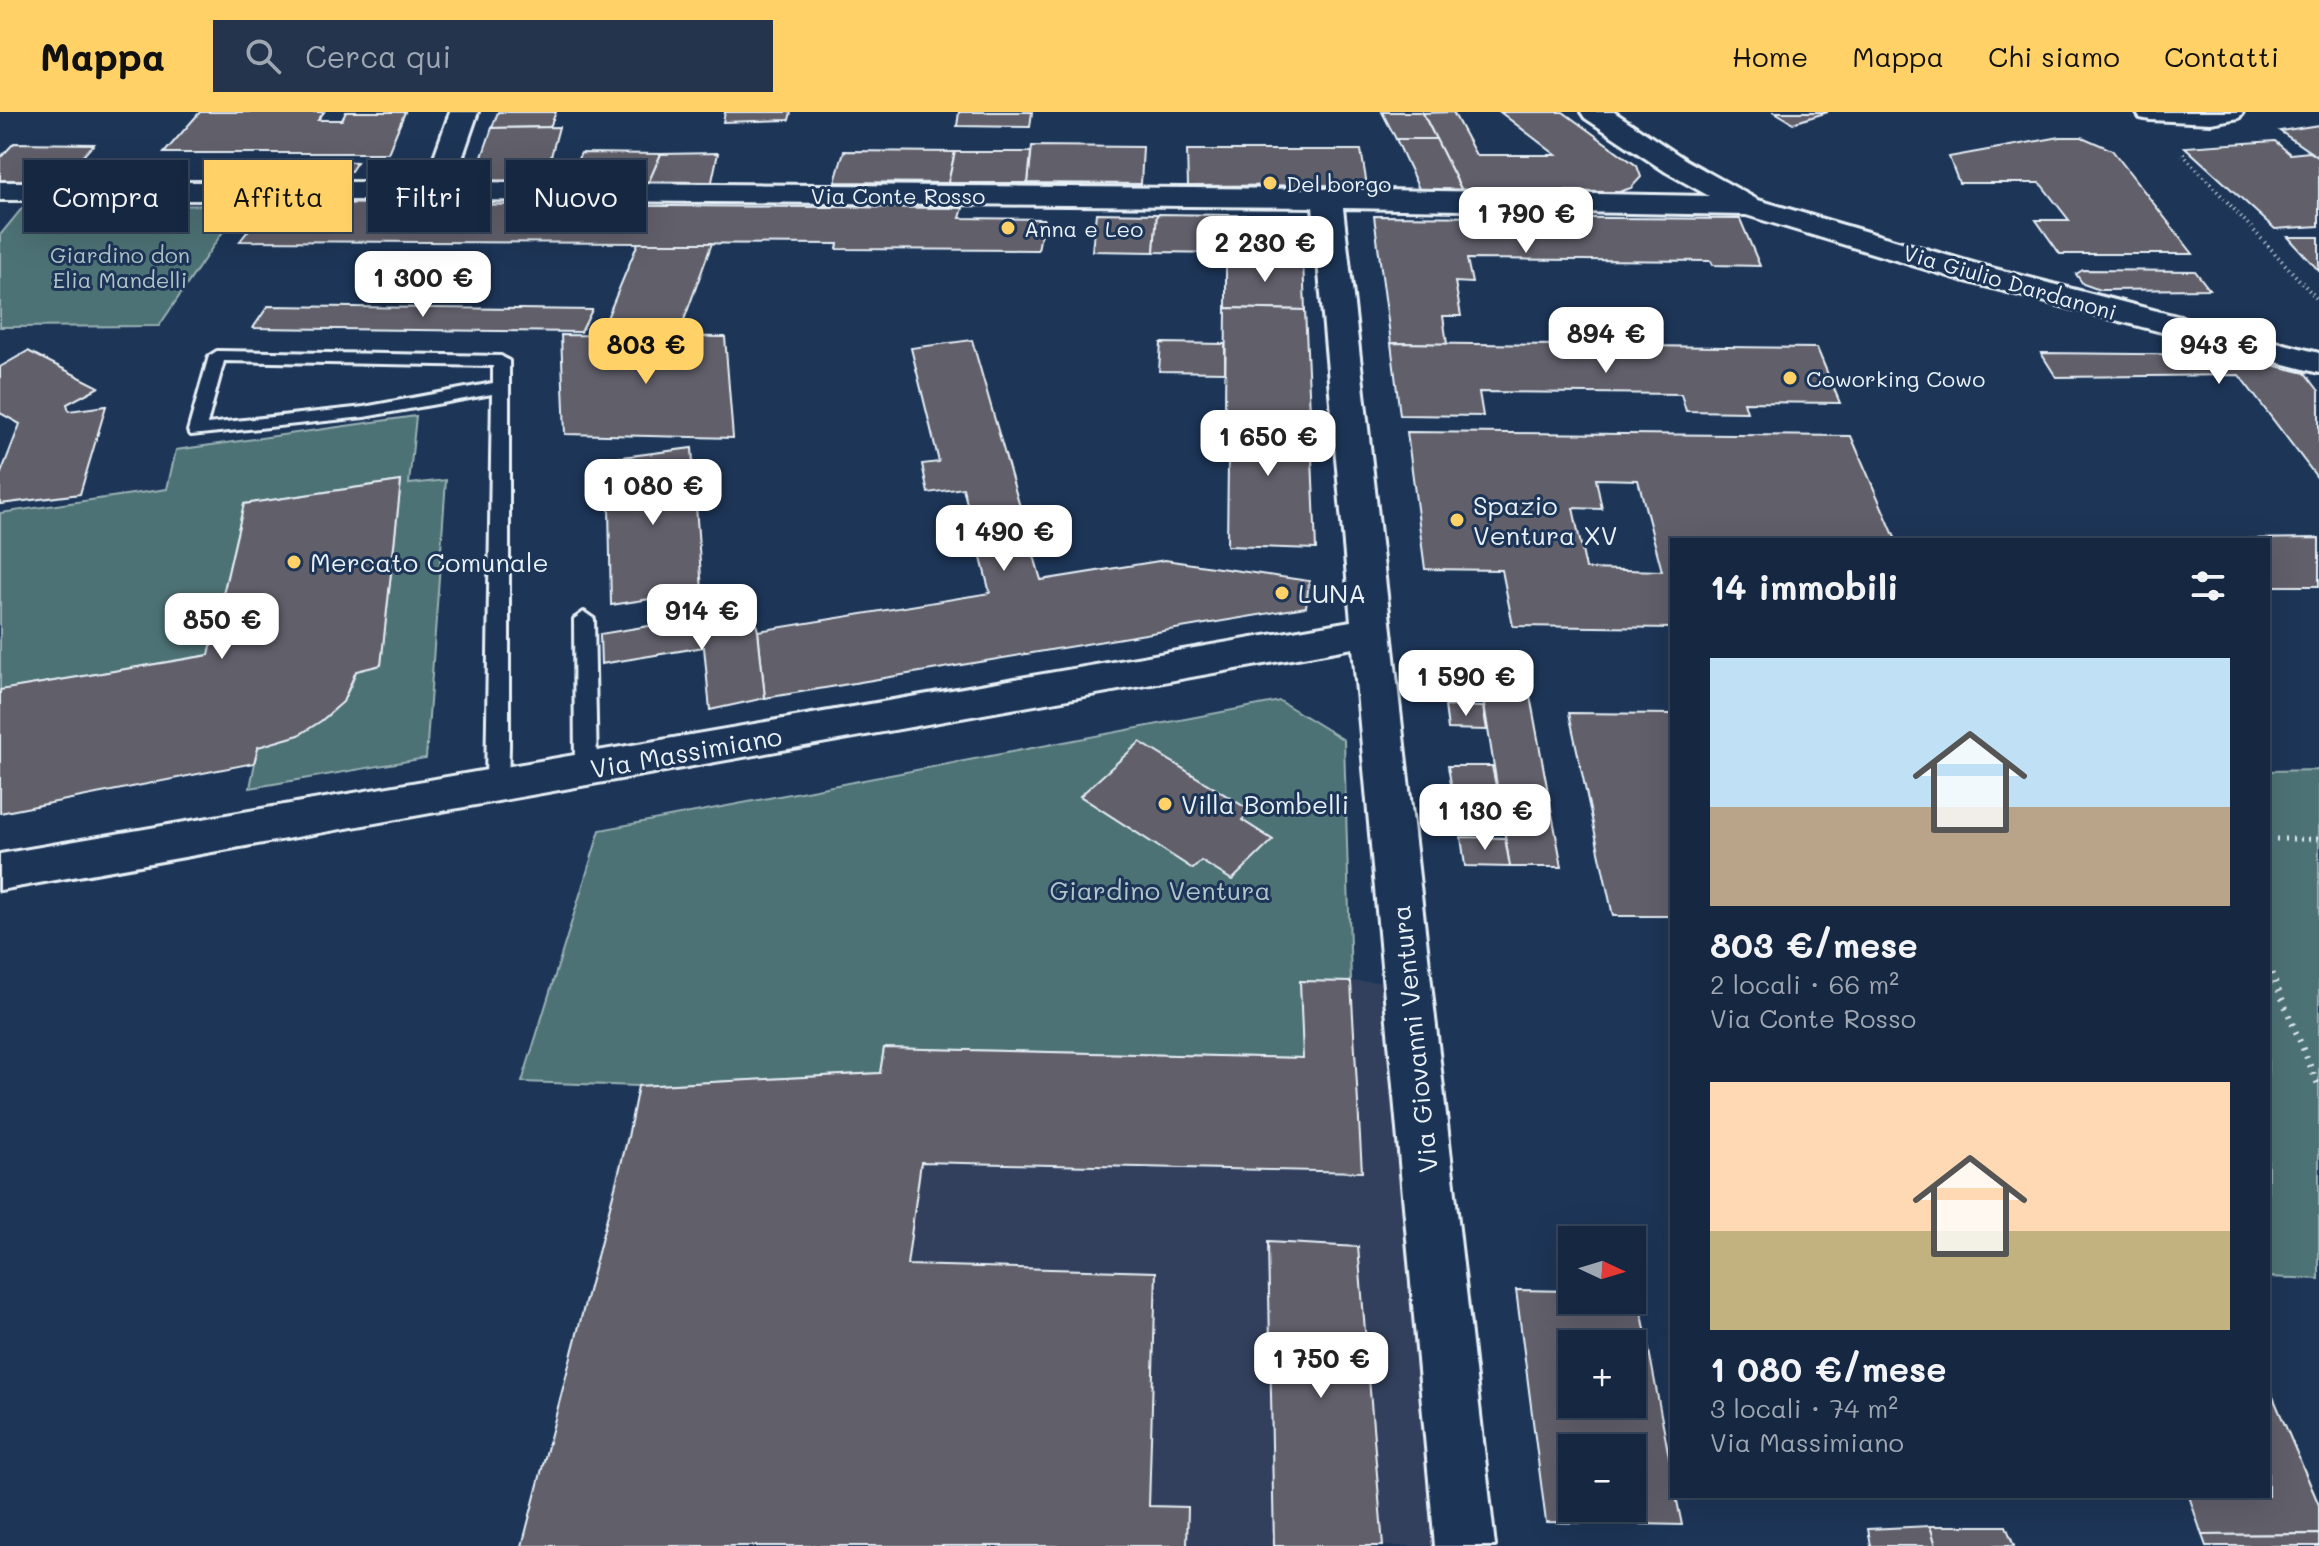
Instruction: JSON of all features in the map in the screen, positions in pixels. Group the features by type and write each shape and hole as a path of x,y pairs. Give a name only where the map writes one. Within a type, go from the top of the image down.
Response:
{"street":[{"path":"447,160 464,112"},
{"path":"1595,112 1676,166 1748,206"},
{"path":"2157,114 2211,115 2229,112"},
{"name":"Via Conte Rosso","path":"0,191 368,191"},
{"name":"Via Conte Rosso","path":"490,191 1327,198 1748,206"},
{"name":"Via Giovanni Ventura","path":"1327,198 1465,1546"},
{"name":"Via Giulio Dardanoni","path":"1748,206 1969,272 2319,363"},
{"name":"Via Massimiano","path":"0,872 1373,631"}],"lane":[{"path":"497,785 501,387 501,361 217,356 197,431 364,412 501,387"},
{"path":"584,619 586,770"}],"path":[{"path":"2157,114 2168,138 2319,301"},
{"path":"2270,839 2319,839"},
{"path":"2270,970 2319,1087"}],"shaded area":[{"path":"1300,981 1408,982 1465,1546 522,1546 638,1086 879,1073 884,1048 1303,1057"}],"green space":[{"name":"Giardino don Elia Mandelli","path":"188,205 204,205 204,232 223,232 159,326 0,327 0,235 23,207 24,232 188,232"},
{"path":"416,416 409,484 446,480 426,758 250,788 258,747 319,722 342,701 356,671 381,665 401,481 244,504 209,655 0,690 0,513 167,489 176,450"},
{"name":"Giardino Ventura","path":"1280,701 1344,740 1351,982 1303,1058 884,1048 880,1073 638,1086 522,1082 600,830"},
{"path":"2319,770 2319,1279 2270,1277 2270,771"}],"building":[{"path":"200,112 324,112 318,120 342,120 346,112 405,112 388,153 164,153"},
{"path":"498,112 556,112 550,127 492,128"},
{"path":"725,112 791,112 789,120 723,122"},
{"path":"959,112 1032,112 1030,127 957,126"},
{"path":"1382,112 1422,112 1436,139 1396,139"},
{"path":"1453,112 1476,155 1556,155 1500,112 1563,112 1637,166 1641,177 1631,188 1619,192 1462,191 1423,113"},
{"path":"1775,112 1828,112 1793,123"},
{"path":"2319,125 2319,158 2280,131"},
{"path":"559,127 550,160 506,160 506,183 490,183 490,160 481,160 492,128"},
{"path":"2060,137 2082,137 2112,150 2193,254 2060,254 2036,220 2069,220 2040,183 1959,183 1949,157"},
{"path":"1396,139 1436,139 1462,191 1419,189"},
{"path":"2275,141 2290,154 2310,152 2319,158 2319,226 2275,229 2185,147"},
{"path":"14,143 94,144 79,160 24,160 24,180 0,180 0,158"},
{"path":"1032,146 1143,147 1141,184 1028,183"},
{"path":"1187,150 1361,150 1367,185 1188,186"},
{"path":"844,151 955,152 948,183 835,182"},
{"path":"955,152 1031,152 1028,183 948,183"},
{"path":"581,153 661,154 647,186 646,160 577,160"},
{"path":"718,153 711,186 647,186 661,154"},
{"path":"352,204 368,204 368,232 490,232 490,205 506,205 506,232 646,232 646,206 963,208 960,218 1044,219 1038,250 837,249 838,244 240,241 247,232 352,232"},
{"path":"1096,213 1157,214 1154,252 1092,251"},
{"path":"1157,214 1301,216 1303,260 1226,259 1226,253 1154,252"},
{"path":"1374,216 1740,219 1760,266 1713,265 1711,261 1467,259 1472,283 1455,282 1461,316 1443,316 1447,344 1391,343"},
{"path":"2288,237 2319,237 2319,271"},
{"path":"638,243 712,243 680,331 602,330"},
{"path":"1226,259 1303,260 1305,310 1226,308"},
{"path":"2083,270 2195,271 2209,289 2100,290 2083,284 2076,274"},
{"path":"268,306 592,310 581,332 253,328"},
{"path":"1226,308 1305,310 1310,412 1225,410"},
{"path":"561,335 725,337 733,438 565,434"},
{"path":"972,340 1041,580 1165,560 1309,581 1306,607 765,698 758,631 990,593 963,488 928,493 922,464 939,462 911,348"},
{"path":"1161,343 1225,344 1225,372 1159,371"},
{"path":"1391,343 1817,348 1840,403 1744,402 1747,412 1686,411 1681,394 1479,392 1483,416 1400,415"},
{"path":"28,351 99,387 67,404 69,411 106,406 80,494 0,504 0,476 20,424 0,413 0,367"},
{"path":"2041,353 2230,355 2305,373 2319,391 2319,480 2239,375 2056,377"},
{"path":"1225,410 1310,412 1316,549 1227,546 1228,462 1207,461 1207,436 1224,436"},
{"path":"1407,432 1851,436 1895,538 1670,538 1670,628 1513,626 1502,570 1425,569","holes":["1596,479 1638,480 1662,571 1586,569 1573,508 1602,509"]},
{"path":"692,448 702,591 611,605 608,459"},
{"path":"401,481 381,665 356,671 343,702 321,721 299,735 258,747 254,763 0,813 0,690 209,655 244,504"},
{"path":"2319,538 2319,586 2270,586 2270,539"},
{"path":"752,609 758,631 765,698 710,710 704,647 601,664 600,634"},
{"path":"1480,679 1527,680 1562,867 1510,867"},
{"path":"1445,706 1483,707 1487,730 1448,729"},
{"path":"1569,713 1670,714 1670,916 1613,916"},
{"name":"Villa Bombelli","path":"1140,742 1251,811 1242,820 1273,840 1232,880 1201,861 1193,869 1080,796"},
{"path":"1448,766 1492,766 1497,791 1452,790"},
{"path":"1461,837 1505,838 1510,867 1465,866"},
{"path":"1300,981 1351,982 1362,1172 921,1162 907,1265 1156,1272 1149,1506 1188,1507 1187,1546 522,1546 628,1137 638,1086 880,1073 884,1048 1303,1058"},
{"path":"1268,1242 1358,1247 1383,1546 1274,1546"},
{"path":"1516,1290 1558,1291 1558,1314 1642,1314 1645,1330 1558,1330 1558,1418 1646,1418 1646,1335 1670,1462 1670,1498 1676,1498 1682,1525 1546,1522"},
{"path":"2270,1390 2319,1505 2319,1534 2202,1535 2190,1498 2270,1498"},
{"path":"1930,1526 2006,1526 2014,1546 1936,1546"},
{"path":"1930,1526 1936,1546 1871,1546 1868,1529"},
{"path":"2319,1534 2319,1546 2206,1546 2202,1535"}],"place":[{"name":"Del borgo","path":"1270,183"},
{"name":"Anna e Leo","path":"1008,228"},
{"name":"Coworking Cowo","path":"1790,378"},
{"name":"Spazio Ventura XV","path":"1457,520"},
{"name":"Mercato Comunale","path":"294,562"},
{"name":"LUNA","path":"1282,593"},
{"name":"Villa Bombelli","path":"1165,804"}]}
